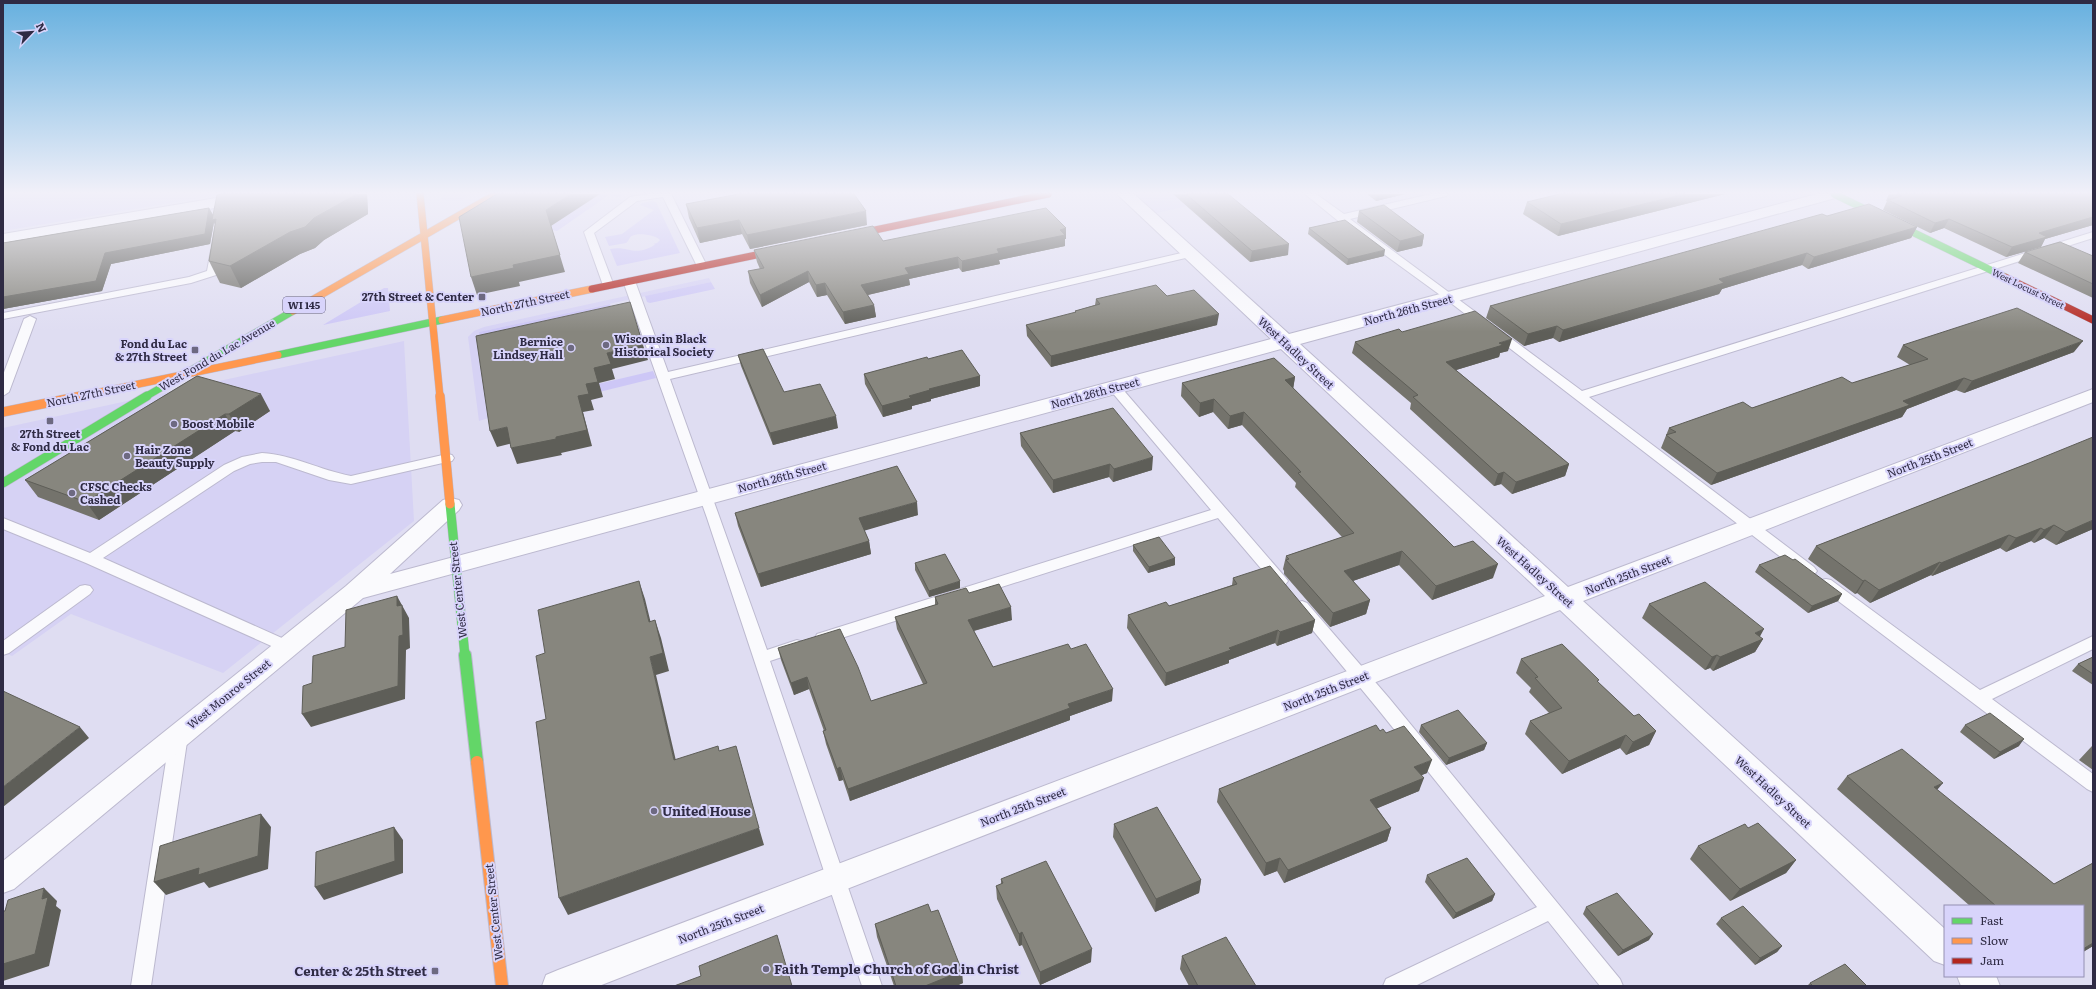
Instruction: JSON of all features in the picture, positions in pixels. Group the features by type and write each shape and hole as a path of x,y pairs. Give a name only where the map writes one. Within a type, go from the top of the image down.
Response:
{"main road":[{"name":"West Fond du Lac Avenue","path":"3,483 184,374 417,240"},
{"name":"West Center Street","path":"424,240 451,505 455,565 502,986"},
{"name":"West Locust Street","path":"1929,240 2093,320"},
{"name":"North 27th Street","path":"3,412 795,247"}],"street":[{"name":"West Hadley Street","path":"1175,240 1944,949"},
{"name":"North 26th Street","path":"355,592 1664,240"},
{"name":"North 25th Street","path":"558,986 1565,600 2093,395"},
{"name":"West Monroe Street","path":"3,878 355,592 451,505"},
{"path":"1974,977 1984,986"}],"lane":[{"path":"3,316 191,280 212,273 218,240"},
{"path":"592,240 608,286"},
{"path":"689,240 702,266"},
{"path":"1372,240 1452,298 1751,527 2093,784"},
{"path":"1580,396 2076,240"},
{"path":"664,377 1190,254"},
{"path":"629,281 707,497 872,986"},
{"path":"3,392 30,319"},
{"path":"1115,388 1362,678 1613,986"},
{"path":"91,559 229,468 250,458 274,457 337,478 350,480 446,458"},
{"path":"761,658 1221,512"},
{"path":"3,523 91,559 287,647"},
{"path":"3,649 85,590"},
{"path":"1979,698 2093,642"},
{"path":"141,986 179,735"},
{"path":"1392,986 1552,910"}],"shaded area":[{"path":"606,240 629,240 626,243 609,246"},
{"path":"660,240 674,240 680,253 617,266 610,249 622,248 640,251"},
{"path":"709,278 711,282 479,332 492,417 479,421 468,337 474,331 484,327"},
{"path":"711,282 715,289 650,303 647,302 645,296"},
{"path":"384,288 388,288 390,311 323,325"},
{"path":"610,304 616,322 482,351 479,332"},
{"path":"404,341 414,521 223,673 71,614 12,656 3,652 3,428"},
{"path":"653,371 656,378 587,395 551,395"}],"building":[{"path":"20,240 173,240 105,253 96,281 3,297 3,243"},
{"path":"212,240 276,240 230,266 209,261"},
{"path":"464,240 555,240 560,255 513,265 514,268 471,277"},
{"path":"803,240 1040,240 997,249 999,253 962,261 958,257 905,268 909,274 861,285 874,305 843,312 825,283 816,285 808,271 760,295 748,271 764,268 754,250"},
{"path":"1239,240 1284,240 1289,244 1252,251"},
{"path":"1324,240 1372,240 1385,250 1348,259"},
{"path":"1728,240 1872,240 1814,257 1807,253 1719,279 1724,283 1563,330 1557,326 1528,334 1490,306"},
{"path":"1997,240 2036,240 2012,247"},
{"path":"2060,242 2093,256 2093,284 2025,252"},
{"path":"1156,285 1167,296 1194,290 1219,314 1051,356 1026,325 1100,304 1096,299"},
{"path":"630,302 643,345 607,353 611,364 594,368 598,382 586,384 589,394 578,396 587,430 556,437 556,439 511,448 507,427 490,431 476,336"},
{"path":"2017,308 2083,341 1972,381 1964,378 1903,401 1910,405 1717,473 1666,435 1676,432 1669,428 1743,402 1752,408 1842,377 1852,383 1928,359 1903,345"},
{"path":"1475,311 1512,339 1499,343 1503,345 1446,362 1569,464 1516,482 1504,472 1498,474 1413,397 1418,395 1355,342 1399,329 1402,332"},
{"path":"763,349 784,392 820,384 836,416 770,433 738,355"},
{"path":"962,350 980,376 929,389 930,390 909,396 911,398 882,406 864,374 927,357 928,359"},
{"path":"1274,358 1295,377 1285,380 1454,547 1473,541 1498,564 1436,586 1402,551 1344,571 1370,600 1333,613 1286,560 1289,559 1286,556 1354,533 1298,473 1301,472 1244,412 1230,416 1214,399 1200,403 1182,383"},
{"path":"197,376 261,394 229,414 225,414 86,502 25,480"},
{"path":"1113,408 1153,457 1114,469 1110,464 1053,480 1020,433"},
{"path":"2093,437 2093,520 2066,532 2054,525 2044,530 2041,528 2016,538 2009,535 1941,563 1940,562 1879,590 1865,580 1863,581 1816,546 2029,463"},
{"path":"897,466 917,502 859,518 869,541 758,574 735,513"},
{"path":"1159,537 1175,558 1149,567 1133,545"},
{"path":"945,554 960,581 929,591 915,563"},
{"path":"1785,555 1793,560 1795,559 1842,594 1812,606 1759,565"},
{"path":"1270,566 1315,620 1280,632 1278,630 1229,648 1231,650 1166,673 1128,615 1166,602 1169,606 1237,584 1233,578"},
{"name":"United House","path":"639,581 649,622 655,620 663,653 650,657 674,760 718,746 719,751 736,746 759,828 559,898 536,722 546,719 536,656 545,653 538,610"},
{"path":"1705,582 1764,629 1755,633 1763,639 1720,657 1717,655 1712,657 1649,604"},
{"path":"999,584 1011,607 968,620 993,667 1068,644 1071,649 1086,644 1113,689 1068,704 1070,708 848,789 840,767 837,769 823,731 826,730 807,677 791,683 778,648 840,629 858,667 871,701 927,683 895,617 938,604 935,597 966,588 969,593"},
{"path":"397,596 397,606 402,605 403,635 399,636 398,686 302,714 303,686 312,683 313,656 345,647 346,610"},
{"path":"1562,644 1599,680 1597,681 1634,716 1639,714 1656,731 1633,742 1626,735 1569,761 1530,721 1562,708 1535,678 1538,677 1521,659"},
{"path":"2093,657 2093,674 2078,664"},
{"path":"3,691 80,727 3,787"},
{"path":"1458,710 1487,743 1449,758 1421,725"},
{"path":"1990,713 2024,739 2000,752 1965,725"},
{"path":"1376,725 1380,731 1383,729 1386,733 1404,726 1432,760 1414,767 1424,778 1370,800 1391,828 1288,870 1280,858 1266,863 1219,789"},
{"path":"1902,749 1943,783 1934,787 2054,884 2093,863 2093,943 2084,948 2084,905 1995,905 1847,776"},
{"path":"1157,807 1201,880 1156,899 1114,824"},
{"path":"261,814 258,856 198,875 199,868 154,882 160,846"},
{"path":"1758,823 1796,860 1740,889 1698,846 1745,824 1748,828"},
{"path":"394,827 395,861 315,887 316,852"},
{"path":"1467,858 1495,894 1456,913 1427,875"},
{"path":"1046,861 1092,949 1040,972 1022,932 1019,934 996,886 1003,883 1001,879"},
{"path":"44,888 42,899 48,897 35,954 3,964 3,911 5,911 8,900"},
{"path":"1617,893 1653,934 1623,950 1586,907"},
{"path":"928,904 931,912 938,910 962,971 925,986 896,986 875,924"},
{"path":"1743,906 1782,946 1760,958 1721,918"},
{"path":"777,935 792,986 674,986 701,976 699,966"},
{"path":"1226,937 1256,986 1198,986 1182,956"},
{"path":"1845,964 1867,986 1813,986 1810,983"}],"traffic: fast":[{"path":"1929,240 2005,277"},
{"path":"3,483 183,374 293,311"},
{"path":"278,355 442,320"},
{"path":"450,504 455,565 477,762"}],"traffic: slow":[{"path":"293,311 416,240"},
{"path":"424,240 450,504"},
{"path":"442,320 592,289"},
{"path":"3,412 278,355"},
{"path":"477,762 502,986"}],"traffic: jam":[{"path":"592,289 785,249"},
{"path":"2005,277 2093,320"}],"place":[{"name":"27th Street & Center","path":"482,297"},
{"name":"Wisconsin Black Historical Society","path":"606,345"},
{"name":"Bernice Lindsey Hall","path":"571,348"},
{"name":"Fond du Lac & 27th Street","path":"195,350"},
{"name":"27th Street & Fond du Lac","path":"50,421"},
{"name":"Boost Mobile","path":"174,424"},
{"name":"Hair Zone Beauty Supply","path":"127,456"},
{"name":"CFSC Checks Cashed","path":"72,493"},
{"name":"United House","path":"654,811"},
{"name":"Faith Temple Church of God in Christ","path":"766,969"},
{"name":"Center & 25th Street","path":"435,971"}]}
